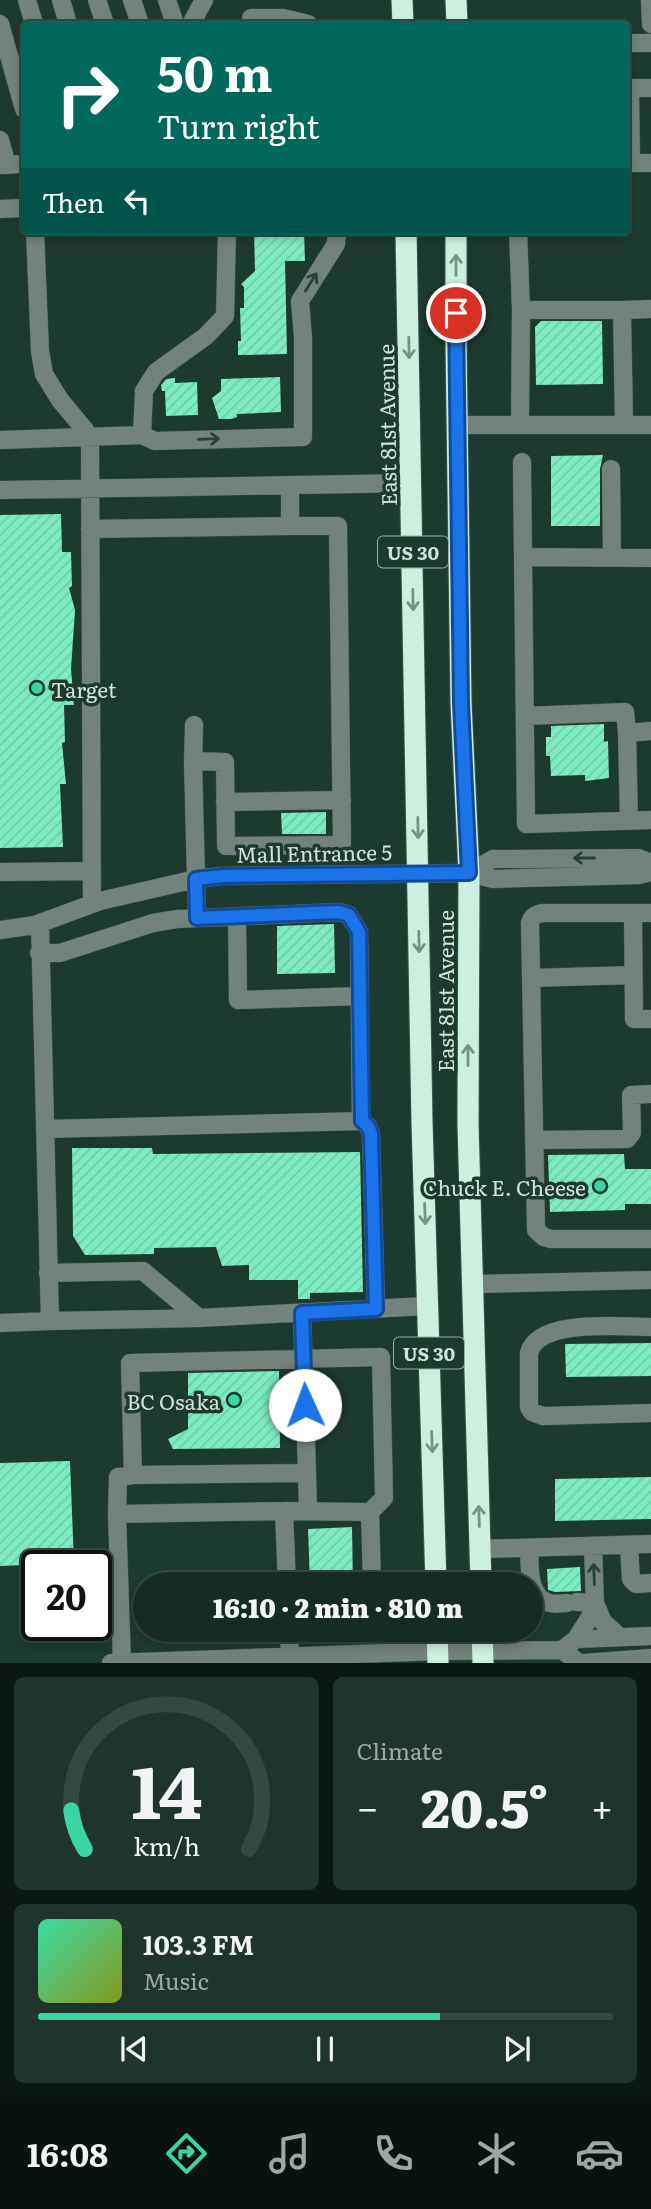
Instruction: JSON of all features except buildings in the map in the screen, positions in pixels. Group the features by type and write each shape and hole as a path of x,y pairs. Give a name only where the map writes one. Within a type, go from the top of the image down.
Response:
{"highway":[{"path":"402,0 403,21"},
{"path":"456,0 457,21"},
{"name":"East 81st Avenue","path":"407,235 422,1122 436,1572"},
{"name":"East 81st Avenue","path":"456,235 461,703 469,873 468,1124 481,1572"}],"street":[{"path":"27,0 33,21"},
{"path":"61,0 67,21"},
{"path":"97,0 104,21"},
{"path":"132,0 139,21"},
{"path":"167,0 174,21"},
{"path":"252,21 255,0"},
{"path":"650,0 651,24"},
{"path":"193,21 203,1"},
{"path":"260,21 283,18 296,21"},
{"path":"0,24 21,98"},
{"path":"630,43 651,43"},
{"path":"630,88 651,88"},
{"path":"0,140 10,165"},
{"path":"630,163 651,163"},
{"path":"0,209 21,208"},
{"path":"34,235 40,351 44,374 60,400 85,430 90,446 92,904"},
{"path":"142,435 144,391 156,372 206,336 225,316 227,235"},
{"path":"0,440 142,435 155,441 303,436 303,337 300,301 336,244 337,235"},
{"path":"518,235 520,425"},
{"path":"520,310 651,309"},
{"path":"622,310 624,425"},
{"path":"457,425 651,425"},
{"path":"522,462 526,824 651,820"},
{"path":"611,469 612,557"},
{"path":"0,490 411,483"},
{"path":"290,485 290,526"},
{"path":"90,529 338,526 342,845 226,846 225,762 193,761"},
{"path":"523,557 651,558"},
{"path":"525,716 625,712 629,821"},
{"path":"194,725 197,918"},
{"path":"627,733 651,731"},
{"path":"225,802 342,800"},
{"name":"Mall Entrance 5","path":"469,873 492,859 638,858 651,863"},
{"path":"0,872 92,871"},
{"name":"Mall Entrance 5","path":"0,930 40,924 92,904 175,882 222,876 469,873 493,879 639,875 651,872"},
{"path":"39,953 60,953 83,947 153,923 237,916 339,912 349,915 359,932 362,1121"},
{"path":"651,1019 634,1019 633,975 642,913 537,914 532,918 536,1230 551,1239 651,1239"},
{"path":"237,916 238,1000 360,996"},
{"path":"40,924 50,1321"},
{"path":"531,978 633,975"},
{"path":"534,1140 627,1139 632,1133 631,1095 651,1094"},
{"path":"45,1129 362,1121 371,1134 376,1309"},
{"path":"48,1273 143,1271 199,1318"},
{"path":"472,1284 651,1280"},
{"path":"0,1323 199,1318 428,1306"},
{"path":"302,1313 308,1511"},
{"path":"651,1327 562,1329 544,1334 531,1344 529,1353 529,1407 532,1412 543,1416 651,1413"},
{"path":"117,1514 370,1511 384,1498 380,1357 130,1363 133,1475"},
{"path":"122,1663 118,1477 307,1473"},
{"path":"284,1511 287,1572"},
{"path":"370,1511 372,1572"},
{"path":"480,1549 651,1544"},
{"path":"629,1545 631,1579 636,1584 651,1583"},
{"path":"569,1645 590,1617 580,1603 593,1546"},
{"path":"529,1548 531,1581 537,1596 548,1604 580,1603 620,1637"},
{"path":"111,1663 290,1657 438,1657 482,1648 569,1645 620,1637 651,1636"},
{"path":"289,1642 290,1657"},
{"path":"569,1645 581,1663 651,1658"}],"place":[{"name":"Target","path":"37,688"},
{"name":"Chuck E. Cheese","path":"600,1186"},
{"name":"BC Osaka","path":"234,1400"}],"route":[{"path":"305,1405 302,1313 376,1309 371,1134 362,1121 359,932 349,915 339,912 197,918 196,879 222,876 469,873 461,703 456,313"}]}
